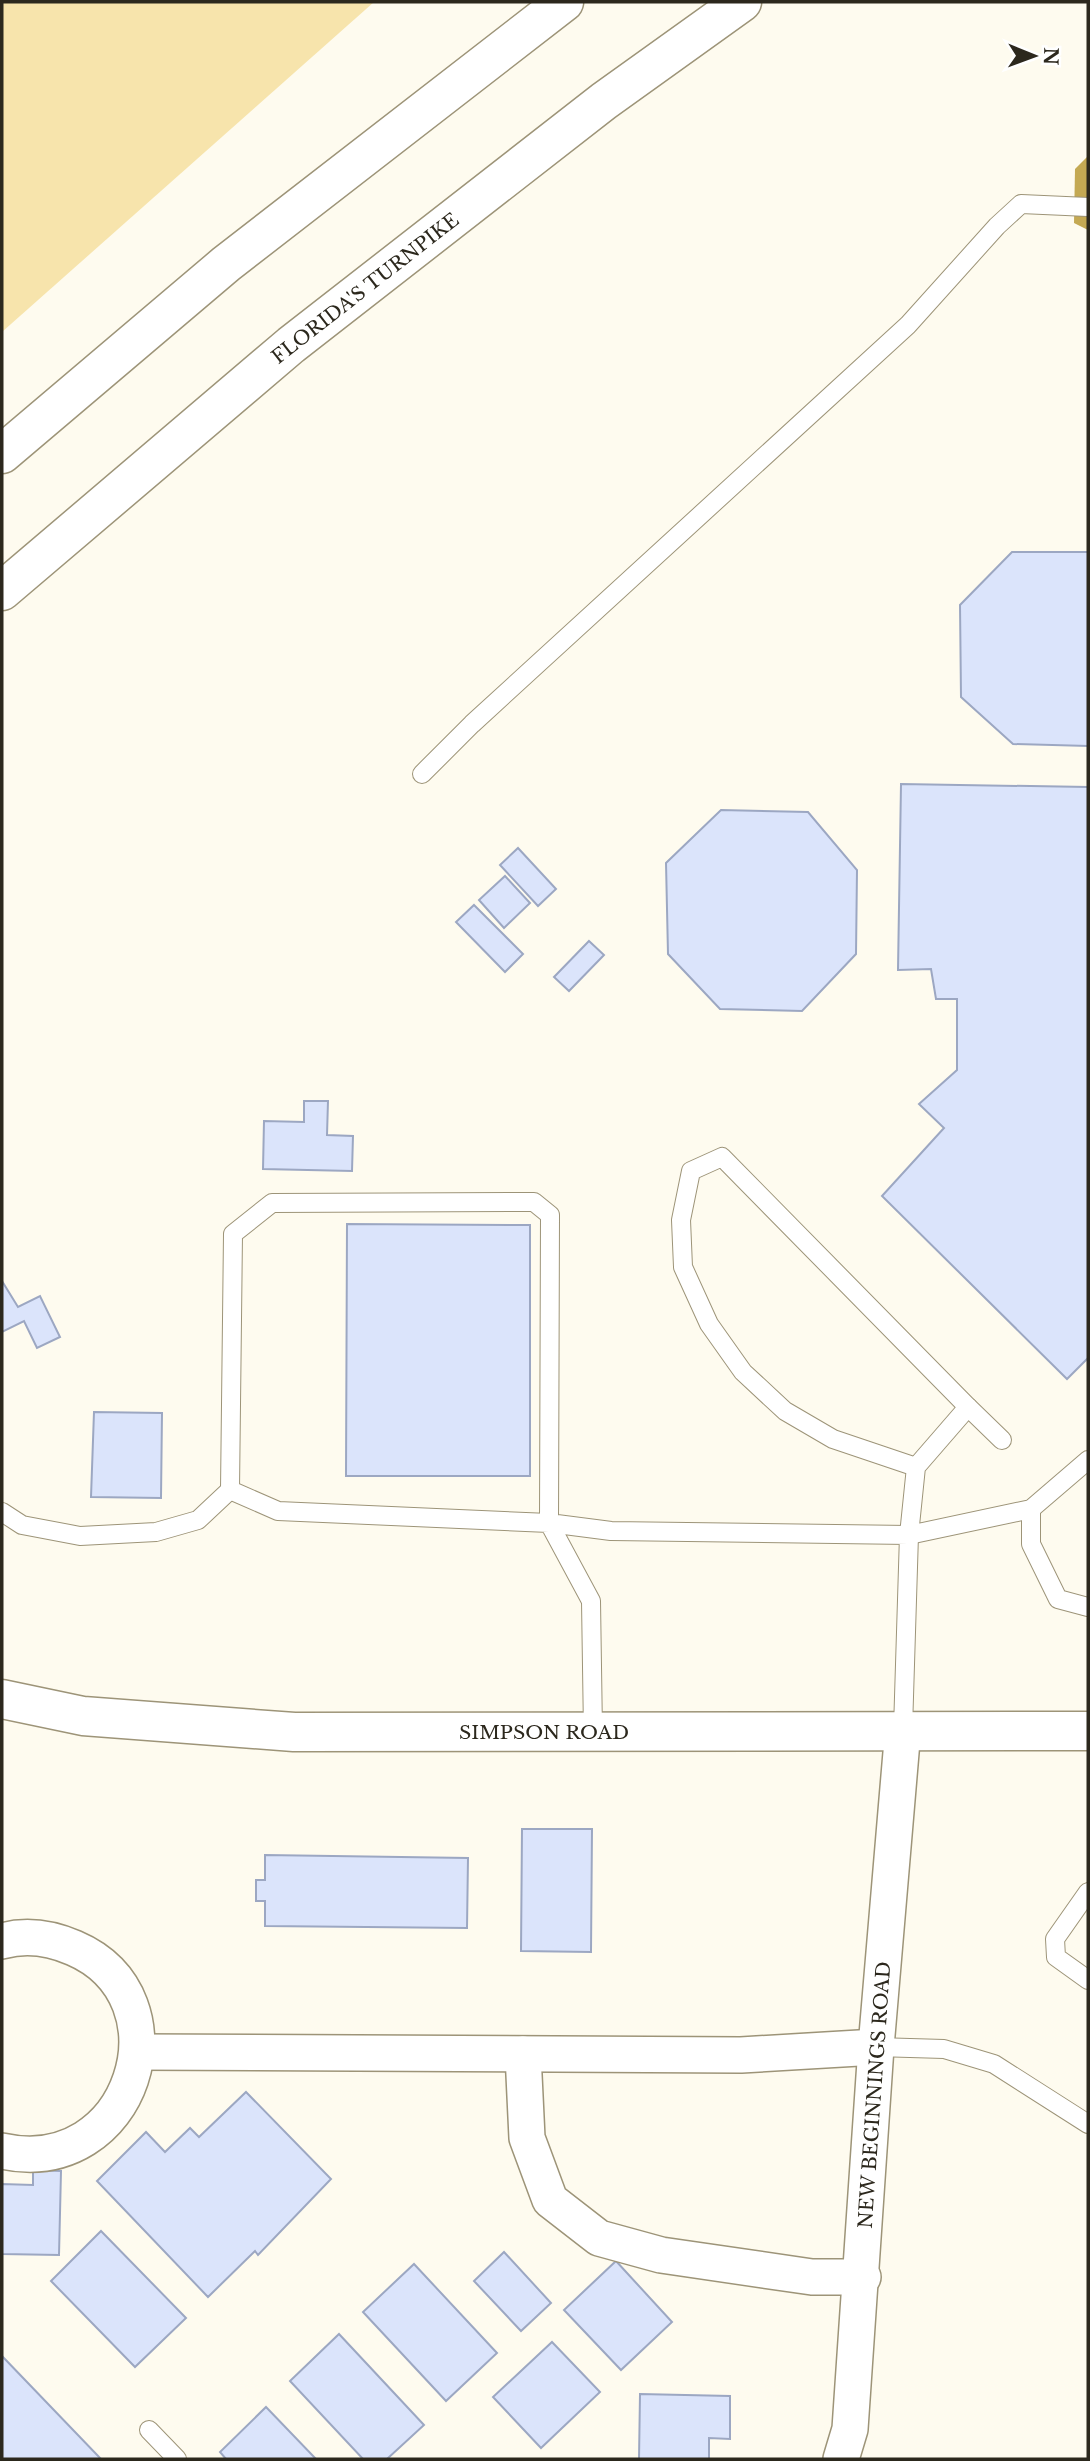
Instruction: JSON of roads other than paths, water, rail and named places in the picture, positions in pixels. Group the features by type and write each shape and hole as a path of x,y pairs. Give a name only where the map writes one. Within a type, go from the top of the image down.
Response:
{"main road":[{"path":"2,454 226,264 564,2"},
{"name":"FLORIDA'S TURNPIKE","path":"2,591 291,345 604,101 742,2"},
{"name":"SIMPSON ROAD","path":"2,1699 83,1716 294,1732 903,1729 1088,1731"}],"street":[{"name":"NEW BEGINNINGS ROAD","path":"841,2459 850,2429 863,2277 876,2047 903,1729"},
{"path":"2,1941 16,1937 54,1939 89,1954 116,1980 133,2014 138,2052 131,2085 113,2115 88,2138 56,2151 22,2155 2,2151"},
{"path":"138,2052 741,2055 876,2047"},
{"path":"523,2054 527,2138 550,2200 599,2238 661,2255 812,2277 863,2277"}],"lane":[{"path":"422,774 471,724 596,614 908,325 996,226 1021,205 1088,207"},
{"path":"916,1467 833,1439 785,1411 743,1372 709,1324 683,1267 681,1220 691,1171 722,1157 1002,1440"},
{"path":"2,1511 22,1525 80,1536 156,1532 198,1520 230,1490 233,1234 272,1203 534,1202 550,1215 550,1523 591,1601 593,1732"},
{"path":"903,1729 908,1535 916,1467 968,1407"},
{"path":"230,1490 278,1511 550,1523 611,1531 908,1535 1031,1509 1088,1460"},
{"path":"1031,1509 1031,1544 1058,1599 1088,1607"},
{"path":"1088,1892 1055,1939 1056,1957 1088,1980"},
{"path":"876,2047 944,2049 994,2064 1088,2124"},
{"path":"149,2430 177,2459"}]}
